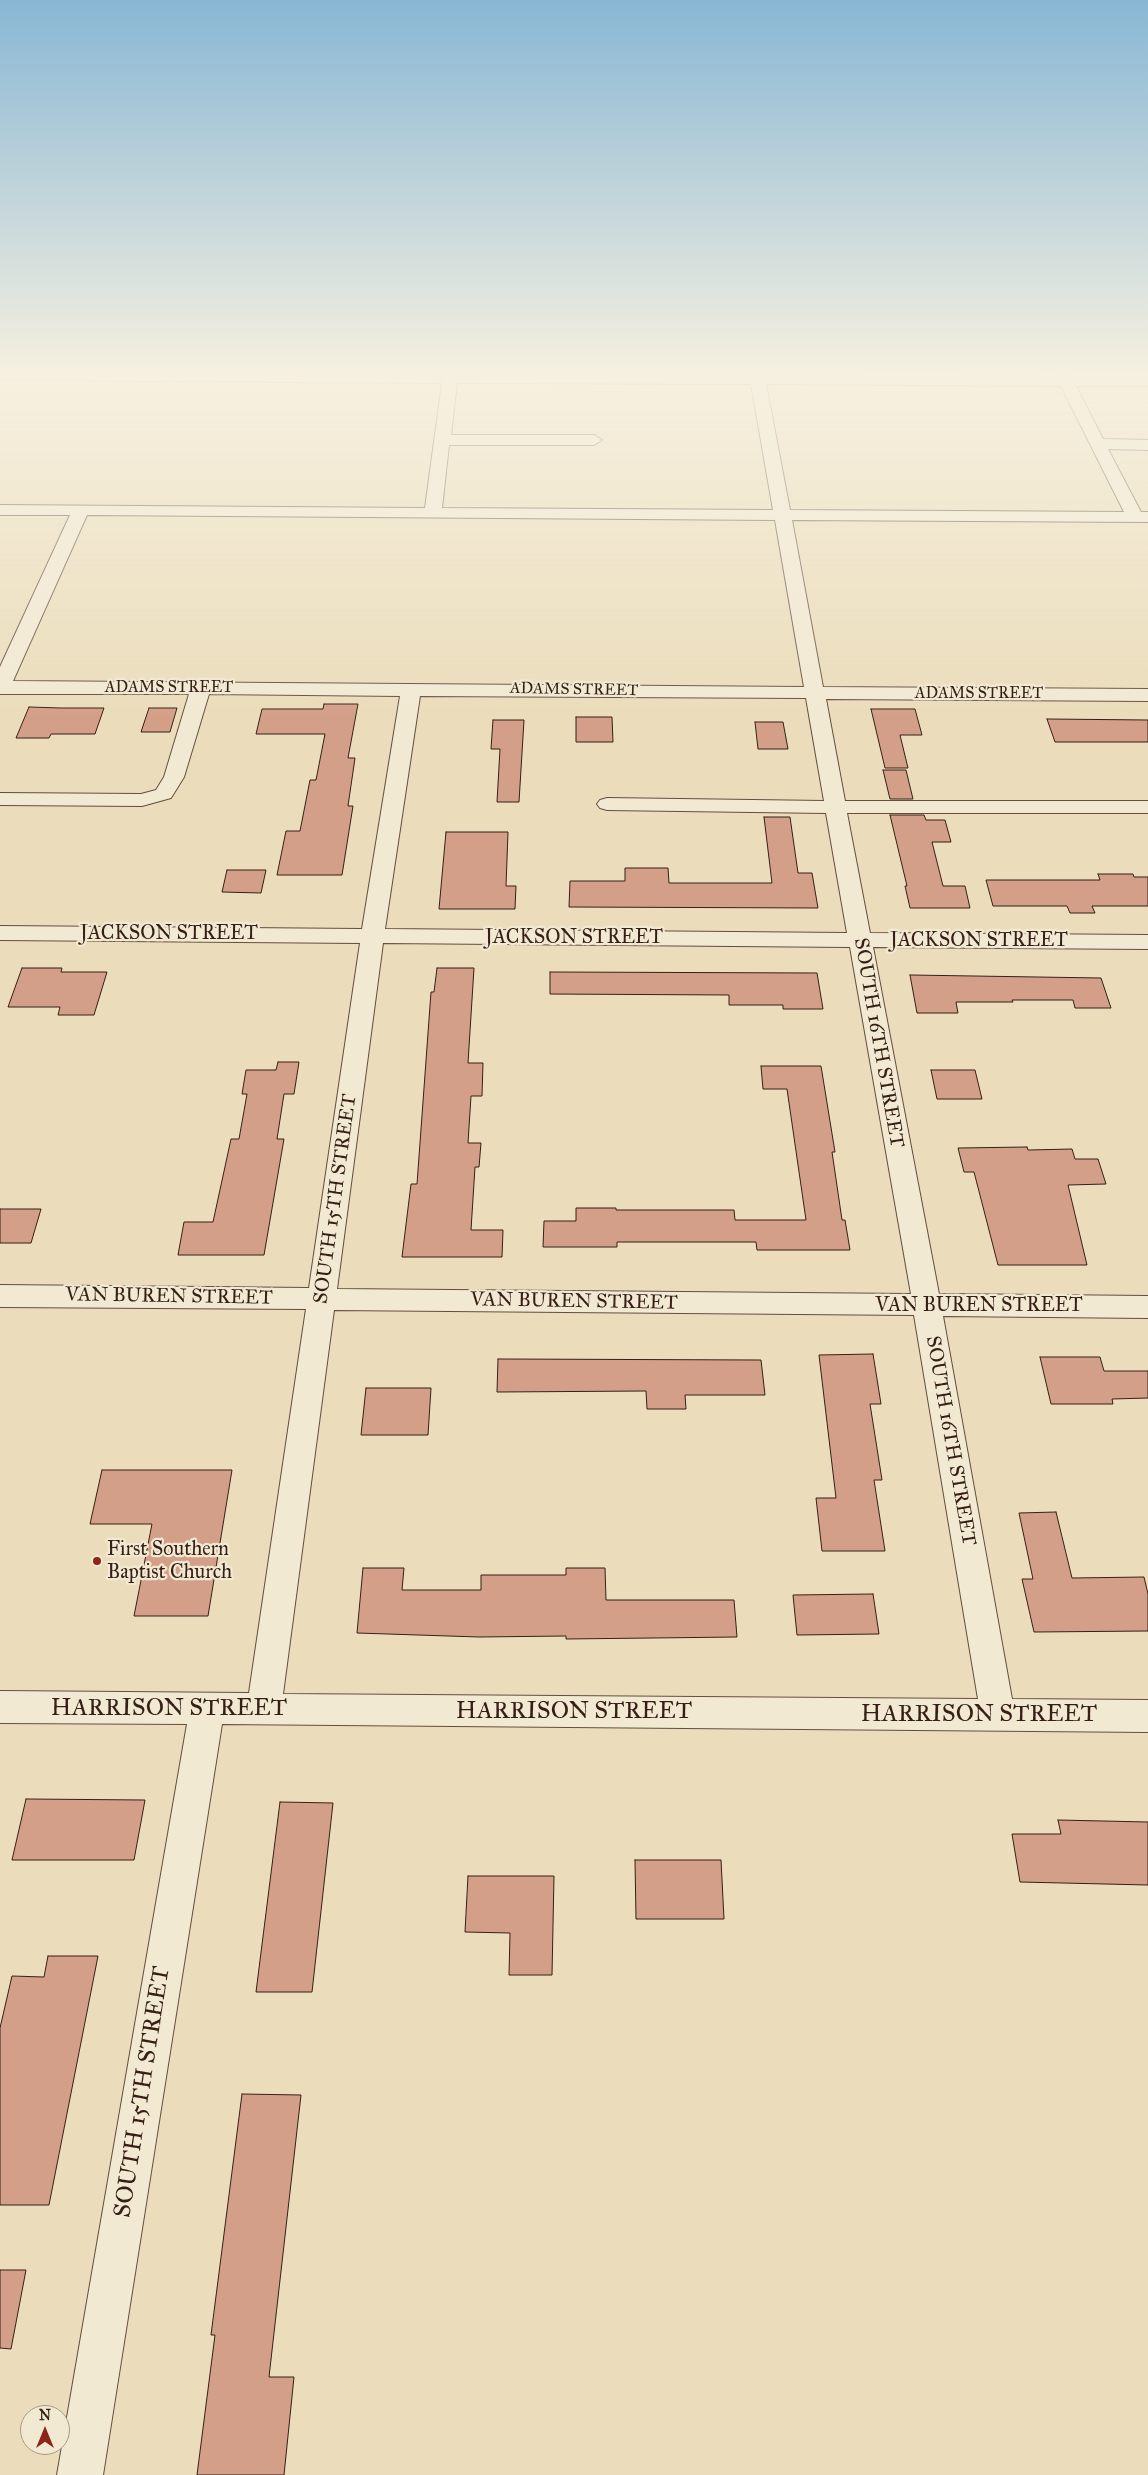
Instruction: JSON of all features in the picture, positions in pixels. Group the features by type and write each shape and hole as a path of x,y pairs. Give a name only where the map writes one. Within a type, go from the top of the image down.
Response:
{"street":[{"path":"433,513 436,486"},
{"name":"SOUTH 16TH STREET","path":"778,486 927,1306 998,1715"},
{"path":"1123,486 1141,517"},
{"path":"0,510 1141,517"},
{"path":"0,688 81,510"},
{"name":"ADAMS STREET","path":"0,688 411,689 1148,695"},
{"path":"0,799 142,800 164,794 174,777 201,688"},
{"name":"SOUTH 15TH STREET","path":"264,1709 323,1299 372,936 411,689"},
{"path":"607,804 835,807 1148,807"},
{"name":"JACKSON STREET","path":"0,933 1148,942"},
{"name":"VAN BUREN STREET","path":"0,1296 1148,1308"},
{"name":"HARRISON STREET","path":"0,1707 1148,1716"},
{"name":"SOUTH 15TH STREET","path":"80,2475 207,1709"}],"building":[{"path":"324,704 358,704 348,758 355,758 348,806 353,806 342,875 277,875 286,831 300,831 310,780 316,780 325,734 256,734 262,709 323,709"},
{"path":"29,707 104,708 95,734 51,734 49,738 16,738"},
{"path":"149,708 177,708 170,732 141,732"},
{"path":"871,709 915,709 922,735 900,735 908,768 885,768"},
{"path":"576,717 612,717 613,742 576,742"},
{"path":"1047,719 1148,720 1148,742 1055,742"},
{"path":"493,720 524,720 519,802 497,802 500,749 491,749"},
{"path":"755,722 783,722 788,749 758,749"},
{"path":"883,770 906,770 913,799 890,799"},
{"path":"890,815 924,815 926,820 945,820 951,842 932,842 943,886 965,886 970,908 910,908 905,886 907,886"},
{"path":"764,817 790,817 798,873 812,873 818,908 569,907 570,881 625,881 625,868 668,868 669,883 772,883"},
{"path":"446,832 508,832 506,886 516,886 515,909 439,909"},
{"path":"227,870 266,870 261,893 222,892"},
{"path":"1098,874 1133,874 1134,877 1148,877 1148,906 1092,906 1095,913 1070,913 1067,906 993,906 986,880 1100,880"},
{"path":"22,968 62,968 61,972 107,972 94,1015 58,1015 60,1007 8,1007"},
{"path":"437,968 474,968 468,1063 483,1063 482,1096 471,1096 468,1143 481,1143 479,1167 475,1167 471,1230 503,1230 502,1257 402,1257 411,1184 417,1184 431,992 434,992"},
{"path":"550,972 817,973 823,1009 783,1009 783,1005 729,1005 729,995 550,994"},
{"path":"910,975 1101,978 1111,1008 1075,1008 1073,1000 1012,1000 1013,1002 956,1002 958,1013 917,1013"},
{"path":"278,1062 299,1062 294,1094 284,1094 277,1139 284,1139 264,1255 178,1255 184,1222 213,1222 231,1139 239,1139 247,1094 242,1094 246,1070 276,1070"},
{"path":"761,1066 821,1066 835,1152 832,1152 842,1220 845,1220 850,1250 757,1250 756,1242 617,1242 617,1247 543,1247 544,1221 576,1221 576,1208 734,1210 735,1220 806,1220 787,1089 763,1089"},
{"path":"931,1070 975,1070 982,1099 937,1099"},
{"path":"1027,1147 1028,1150 1072,1149 1075,1159 1098,1159 1106,1184 1068,1185 1087,1265 998,1265 974,1172 964,1172 958,1148"},
{"path":"0,1209 41,1209 31,1243 0,1243"},
{"path":"873,1354 881,1404 870,1404 882,1480 874,1480 885,1551 822,1551 816,1498 836,1498 819,1355"},
{"path":"1040,1357 1100,1357 1104,1371 1148,1371 1148,1398 1112,1399 1113,1404 1051,1404"},
{"path":"498,1359 761,1360 765,1395 685,1395 686,1409 647,1409 646,1391 497,1392"},
{"path":"366,1388 431,1388 428,1435 361,1435"},
{"path":"102,1470 232,1470 208,1616 134,1616 152,1524 90,1524"},
{"path":"1056,1512 1072,1578 1144,1577 1148,1594 1148,1631 1034,1632 1022,1579 1033,1579 1019,1513"},
{"path":"363,1568 404,1568 402,1590 481,1590 481,1575 566,1575 566,1568 605,1568 606,1600 734,1600 737,1637 566,1639 566,1636 479,1637 357,1633"},
{"path":"873,1594 879,1634 797,1635 793,1595"},
{"path":"26,1799 145,1800 134,1860 12,1860"},
{"path":"280,1802 333,1803 312,1992 256,1992"},
{"path":"1058,1820 1148,1822 1148,1885 1020,1882 1012,1834 1061,1834"},
{"path":"635,1860 721,1860 724,1919 636,1919"},
{"path":"468,1876 554,1876 552,1975 509,1975 510,1933 465,1932"},
{"path":"48,1956 98,1956 49,2205 0,2205 0,2028 12,1976 44,1977"},
{"path":"242,2094 301,2095 269,2377 294,2377 284,2475 197,2475 215,2335 211,2335"},
{"path":"0,2270 26,2270 11,2349 0,2348"}],"place":[{"name":"First Southern Baptist Church","path":"97,1561"}]}
